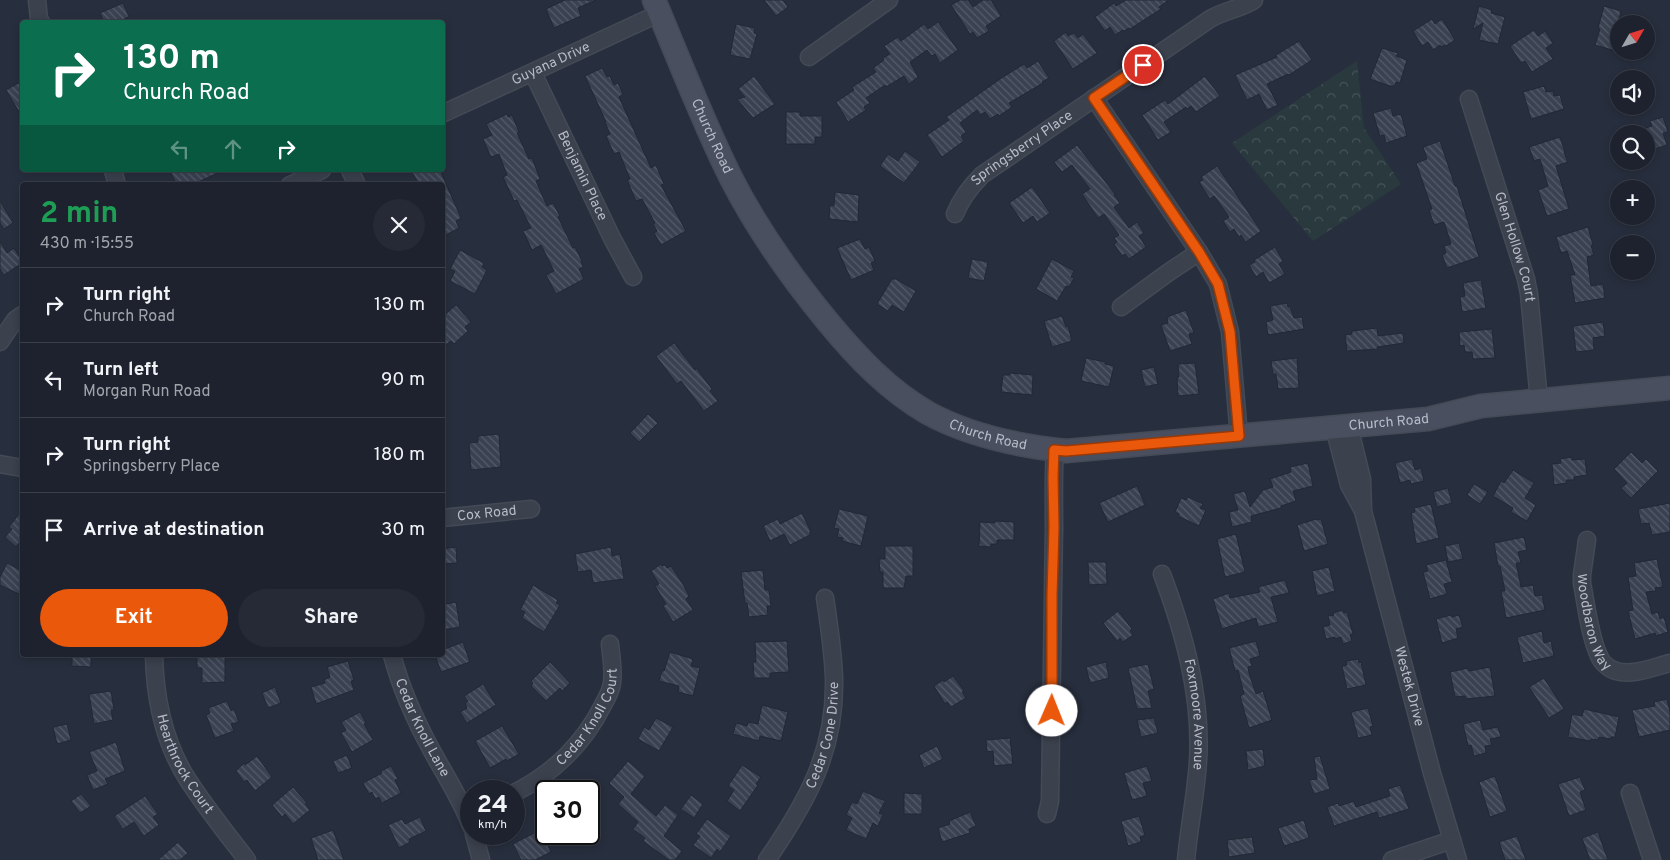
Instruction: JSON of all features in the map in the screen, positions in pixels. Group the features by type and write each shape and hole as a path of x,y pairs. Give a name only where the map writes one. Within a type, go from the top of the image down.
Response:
{"main road":[{"name":"Church Road","path":"657,7 703,118 731,178 777,255 844,342 879,377 928,413 953,425 985,436 1028,446 1066,451 1428,419 1481,406 1670,388"}],"street":[{"path":"37,0 41,20"},
{"path":"809,57 889,0"},
{"name":"Springsberry Place","path":"955,214 970,188 982,175 1210,19 1220,13 1248,4 1254,0"},
{"name":"Guyana Drive","path":"445,113 533,72 657,7"},
{"name":"Benjamin Place","path":"533,72 612,238 633,276"},
{"path":"1094,98 1199,252 1218,284 1230,332 1239,436"},
{"name":"Glen Hollow Court","path":"1469,99 1526,279 1539,401"},
{"path":"296,182 318,172"},
{"path":"1121,307 1199,252"},
{"path":"2,333 20,316"},
{"name":"Westek Drive","path":"1341,427 1349,485 1363,510 1432,773 1458,860"},
{"path":"1047,814 1050,801 1053,684 1054,450"},
{"path":"0,464 20,468"},
{"name":"Cox Road","path":"445,518 530,509"},
{"name":"Woodbaron Way","path":"1587,540 1582,583 1598,656 1610,669 1624,672 1670,663"},
{"name":"Foxmoore Avenue","path":"1162,574 1187,654 1193,684 1197,722 1198,759 1186,860"},
{"name":"Cedar Cone Drive","path":"767,860 794,820 812,786 820,768 832,721 834,680 825,598"},
{"name":"Cedar Knoll Court","path":"525,787 547,773 572,751 596,720 610,692 612,682 610,644"},
{"name":"Hearthrock Court","path":"154,657 157,699 171,746 187,778 248,860"},
{"name":"Cedar Knoll Lane","path":"393,657 401,687 416,720 460,801"},
{"path":"1630,793 1652,860"},
{"path":"1392,860 1452,840"},
{"path":"477,845 481,860"}],"green space":[{"path":"1357,61 1364,128 1401,184 1313,241 1232,143"}],"building":[{"path":"565,0 596,0 578,8 581,16 554,28 546,9"},
{"path":"764,0 783,0 788,7 776,16"},
{"path":"960,0 968,0 973,7 983,0 991,0 1001,16 986,26 989,31 977,38 973,32 970,34 951,5"},
{"path":"1126,0 1169,0 1159,7 1161,9 1130,29 1123,30 1115,35 1110,27 1105,31 1095,17 1114,3 1116,6"},
{"path":"123,3 129,17 124,20 103,20 100,13"},
{"path":"1479,6 1492,10 1491,13 1505,17 1498,44 1479,40 1483,23 1473,29"},
{"path":"1604,6 1621,11 1620,15 1610,15 1610,49 1595,45 1600,29 1598,28"},
{"path":"1432,19 1435,24 1442,19 1455,40 1446,46 1441,47 1440,45 1433,50 1428,42 1422,46 1413,31"},
{"path":"938,22 958,50 940,63 935,54 932,56 927,50 910,62 918,77 909,84 904,76 886,87 885,85 866,98 870,103 864,107 866,110 848,122 836,102 854,90 852,87 876,72 873,68 890,54 884,46 898,37 901,41 924,24 928,29"},
{"path":"736,24 755,28 754,33 757,34 750,59 730,55"},
{"path":"1534,30 1538,36 1545,31 1553,43 1546,48 1553,59 1532,72 1525,61 1521,63 1510,46"},
{"path":"1066,32 1068,36 1074,33 1078,38 1083,34 1097,53 1073,69 1054,41"},
{"path":"1299,41 1312,60 1289,75 1267,84 1278,105 1267,110 1259,94 1247,100 1235,75 1277,57 1276,55"},
{"path":"1382,48 1398,53 1396,56 1407,60 1400,83 1396,82 1395,86 1370,79"},
{"path":"1038,61 1049,78 1009,103 1012,107 999,116 998,114 990,119 985,112 980,115 977,110 960,123 966,132 961,136 964,141 942,157 927,135 949,120 946,117 1003,77 1024,64 1027,68"},
{"path":"602,68 607,77 610,76 614,85 618,83 623,94 619,97 651,168 656,165 664,184 661,185 686,231 661,245 654,233 657,231 653,224 655,223 642,199 636,201 627,180 630,179 619,152 614,154 606,136 610,134 606,122 585,76"},
{"path":"754,76 775,104 753,118 737,99 745,97 738,89"},
{"path":"1205,76 1220,96 1196,112 1191,106 1187,109 1186,107 1164,122 1171,132 1158,140 1142,115 1165,100 1168,104"},
{"path":"20,82 20,114 6,90"},
{"path":"1544,86 1546,92 1553,91 1554,96 1560,95 1564,109 1531,119 1523,92"},
{"path":"1391,108 1393,116 1401,114 1407,136 1386,143 1384,135 1380,136 1373,113"},
{"path":"786,112 800,112 800,116 822,116 822,137 815,137 815,144 786,144"},
{"path":"507,114 508,117 512,115 519,132 517,133 529,159 532,158 540,179 536,181 547,206 553,203 573,248 575,247 582,261 583,267 579,269 584,279 556,294 546,275 554,271 541,245 532,250 523,231 531,228 517,200 514,201 503,177 507,175 499,154 491,157 483,139 492,135 486,124"},
{"path":"1663,117 1668,132 1663,133 1667,145 1655,149 1655,125 1652,125 1650,121"},
{"path":"1560,137 1568,162 1556,166 1569,209 1547,216 1538,190 1548,186 1540,159 1534,161 1529,147"},
{"path":"1440,141 1455,186 1457,186 1479,257 1447,268 1442,255 1446,253 1444,246 1451,244 1444,222 1434,225 1429,210 1432,209 1416,163 1427,159 1423,147"},
{"path":"1077,145 1115,194 1120,203 1114,207 1129,228 1137,222 1144,233 1139,236 1146,247 1129,259 1125,254 1122,256 1114,244 1117,242 1114,238 1119,235 1104,214 1098,218 1082,194 1090,189 1072,165 1062,172 1054,162"},
{"path":"905,151 920,162 904,183 880,166 888,154 898,161"},
{"path":"1217,166 1261,231 1246,242 1241,235 1239,237 1234,229 1230,232 1223,221 1229,217 1214,196 1210,199 1199,182 1203,180 1201,177"},
{"path":"220,172 198,182 176,182 171,173"},
{"path":"412,172 441,172 461,218 456,221 459,228 446,235 445,233 445,182 417,182"},
{"path":"1032,187 1050,213 1037,222 1033,216 1023,223 1009,203"},
{"path":"835,192 859,195 858,222 829,219 830,205 834,206"},
{"path":"0,201 13,223 4,229 0,223"},
{"path":"1588,227 1594,255 1587,257 1591,286 1603,284 1605,298 1575,303 1570,275 1575,275 1567,251 1561,253 1556,237"},
{"path":"860,239 865,249 869,247 875,261 871,263 874,270 851,280 837,248"},
{"path":"0,241 7,253 14,248 20,258 20,264 4,275 0,269"},
{"path":"1275,247 1283,261 1279,264 1285,274 1269,283 1263,272 1256,277 1249,265"},
{"path":"460,250 484,263 482,267 487,270 475,294 450,281 455,271 450,269"},
{"path":"972,259 988,262 984,281 968,278"},
{"path":"1052,259 1074,271 1071,277 1074,278 1069,287 1066,286 1057,301 1036,289"},
{"path":"892,279 896,279 916,291 904,312 892,305 888,311 877,304"},
{"path":"1481,280 1486,308 1462,312 1460,297 1465,296 1463,283"},
{"path":"1287,303 1294,318 1302,317 1304,329 1268,335 1266,322 1273,320 1270,306"},
{"path":"456,305 471,322 465,327 468,331 454,344 451,341 445,346 445,314"},
{"path":"1186,310 1194,333 1189,334 1192,344 1170,351 1161,325 1168,323 1167,317"},
{"path":"1062,316 1066,327 1068,326 1072,341 1052,347 1044,321"},
{"path":"1603,322 1605,336 1593,338 1594,350 1576,352 1573,326"},
{"path":"1377,328 1378,336 1403,333 1404,343 1377,347 1378,349 1347,351 1345,335 1352,334 1352,331"},
{"path":"1492,329 1495,358 1473,359 1472,352 1465,352 1464,345 1460,346 1459,332"},
{"path":"674,343 712,389 710,391 718,401 704,411 681,381 677,384 656,356"},
{"path":"1086,358 1114,366 1109,387 1081,381"},
{"path":"1297,358 1299,388 1278,389 1276,374 1273,374 1271,361"},
{"path":"1195,363 1199,394 1178,396 1178,364"},
{"path":"1154,367 1158,384 1145,387 1141,370"},
{"path":"1010,373 1033,375 1032,395 1001,392 1003,375 1010,375"},
{"path":"648,414 658,423 639,442 630,433"},
{"path":"499,434 501,467 471,470 469,443 478,442 478,436"},
{"path":"1631,452 1642,463 1646,459 1658,471 1631,498 1621,488 1627,483 1614,469"},
{"path":"1572,457 1572,460 1585,459 1587,475 1574,477 1574,480 1566,480 1567,483 1554,485 1552,464 1561,463 1560,459"},
{"path":"1412,459 1415,470 1421,468 1424,481 1411,484 1410,480 1400,483 1395,463"},
{"path":"1308,463 1313,486 1293,491 1296,501 1281,506 1281,508 1251,516 1252,522 1232,527 1229,512 1238,510 1233,494 1245,491 1250,507 1263,490 1273,487 1270,479 1291,472 1290,467"},
{"path":"1513,470 1534,483 1525,498 1536,505 1527,521 1511,512 1513,508 1493,496 1501,481 1504,483"},
{"path":"1474,484 1488,492 1480,504 1467,495"},
{"path":"1137,486 1145,505 1108,522 1099,503"},
{"path":"1448,488 1452,503 1437,507 1433,492"},
{"path":"1188,497 1203,504 1200,508 1206,510 1199,526 1178,516 1179,514 1175,512 1181,498 1186,500"},
{"path":"1670,503 1670,532 1652,535 1649,523 1641,524 1638,509"},
{"path":"1431,504 1439,538 1416,544 1411,513 1415,512 1414,508"},
{"path":"839,509 868,516 861,546 842,541 843,538 837,537 839,529 834,528"},
{"path":"20,513 20,542 16,547 5,537 12,529 9,527"},
{"path":"802,513 810,530 810,535 790,545 784,534 770,541 763,526 778,519 780,524"},
{"path":"1321,519 1328,544 1304,551 1297,525"},
{"path":"995,521 1014,522 1014,540 997,540 997,544 991,544 991,547 979,546 980,522 995,523"},
{"path":"1236,534 1245,572 1225,577 1217,539"},
{"path":"1524,537 1527,550 1518,552 1521,563 1516,563 1521,587 1533,585 1535,596 1542,595 1545,610 1506,618 1501,591 1505,591 1494,543"},
{"path":"1459,543 1463,559 1448,562 1445,546"},
{"path":"885,546 913,546 913,576 906,576 904,588 883,588 883,572 880,572 879,559 885,559"},
{"path":"456,547 457,563 445,564 445,549"},
{"path":"611,547 612,556 620,554 624,579 593,583 591,570 578,572 575,554"},
{"path":"1657,559 1663,587 1655,588 1656,591 1646,592 1652,614 1658,612 1660,619 1664,617 1668,632 1656,636 1655,633 1635,639 1628,611 1633,610 1628,577 1636,576 1634,563"},
{"path":"1446,560 1452,582 1444,584 1447,594 1430,599 1423,572 1428,571 1426,565"},
{"path":"1088,562 1106,562 1107,584 1089,585"},
{"path":"7,563 20,570 19,594 0,585 0,577"},
{"path":"661,564 667,568 671,566 689,596 686,599 693,610 673,622 663,606 666,604 655,586 659,584 651,571"},
{"path":"1329,567 1335,591 1317,596 1312,571"},
{"path":"763,570 765,590 769,590 771,606 767,606 768,615 749,617 741,572"},
{"path":"1285,580 1289,593 1271,597 1278,622 1258,627 1256,618 1222,629 1213,599 1229,593 1230,598 1260,592 1258,587"},
{"path":"533,585 558,600 556,603 560,605 544,632 522,618 525,612 520,610"},
{"path":"456,602 460,627 445,630 445,604"},
{"path":"1343,610 1344,613 1347,612 1353,634 1350,635 1352,641 1343,644 1341,637 1326,639 1323,627 1330,625 1328,616"},
{"path":"1118,611 1132,629 1130,631 1133,635 1123,642 1120,638 1117,641 1103,623"},
{"path":"1451,615 1452,617 1459,615 1463,627 1456,629 1458,638 1442,643 1436,619"},
{"path":"1542,631 1544,643 1551,641 1554,656 1523,663 1517,637"},
{"path":"787,641 789,672 770,673 770,678 754,678 753,662 756,662 755,642"},
{"path":"1256,641 1260,656 1250,659 1252,666 1248,667 1249,673 1256,694 1263,691 1272,720 1249,728 1240,696 1244,694 1238,670 1235,671 1229,648"},
{"path":"463,642 470,662 441,672 436,657 445,657 445,649"},
{"path":"670,652 693,659 691,666 700,668 693,696 678,692 679,686 659,681"},
{"path":"72,657 91,657 91,667 72,666"},
{"path":"197,657 225,657 225,682 202,683 202,668 197,668"},
{"path":"1358,659 1359,663 1361,662 1366,685 1347,689 1342,666 1347,665 1346,661"},
{"path":"348,661 354,680 351,681 354,690 316,704 311,687 325,683 324,680 330,677 327,667"},
{"path":"550,662 570,683 562,691 560,688 546,701 531,686 533,683 531,681"},
{"path":"1106,662 1109,678 1090,683 1086,667"},
{"path":"1148,664 1154,689 1148,691 1152,708 1137,709 1128,668"},
{"path":"1490,667 1495,696 1466,699 1465,696 1455,697 1450,672 1468,668 1469,671"},
{"path":"953,676 964,691 962,692 966,698 951,707 947,702 945,704 934,686"},
{"path":"1544,678 1564,709 1549,718 1529,687"},
{"path":"483,684 496,705 467,723 460,712 467,708 465,703 468,701 464,696"},
{"path":"275,687 281,703 268,708 262,693"},
{"path":"111,691 114,710 111,710 113,720 94,724 89,694"},
{"path":"1667,699 1670,712 1670,730 1639,737 1632,710 1655,706 1654,702"},
{"path":"227,701 231,711 234,709 239,722 231,724 234,731 215,738 206,715 210,713 208,708"},
{"path":"762,705 788,712 781,741 760,736 759,741 733,734 736,723 747,726 748,722 758,724"},
{"path":"1368,708 1373,726 1370,727 1372,735 1358,738 1351,712"},
{"path":"1584,709 1619,717 1615,737 1611,737 1611,739 1599,737 1598,740 1591,739 1591,741 1568,737 1572,714 1582,716"},
{"path":"360,712 373,740 352,752 341,733 346,730 341,722"},
{"path":"656,718 673,727 659,751 638,739 644,727 649,730"},
{"path":"1154,718 1158,733 1141,737 1137,720"},
{"path":"1480,720 1483,730 1498,727 1501,737 1490,739 1492,745 1485,746 1486,753 1474,756 1471,745 1468,746 1463,724"},
{"path":"67,724 71,740 57,744 53,727"},
{"path":"502,726 519,754 490,768 475,741"},
{"path":"1010,738 1013,764 994,766 993,751 987,752 986,740"},
{"path":"116,742 125,771 105,779 108,784 93,790 87,775 97,771 89,752"},
{"path":"937,746 943,759 924,768 919,755"},
{"path":"1263,749 1265,766 1248,770 1246,751"},
{"path":"347,755 352,768 338,773 333,761"},
{"path":"257,756 272,777 255,791 247,780 244,782 236,771 244,763 245,765"},
{"path":"1320,756 1330,789 1314,794 1309,780 1317,779 1314,757"},
{"path":"628,761 645,776 631,794 656,816 665,805 678,815 664,836 682,851 675,860 669,860 643,841 645,838 633,829 638,822 618,804 624,797 609,783"},
{"path":"742,765 761,777 756,784 758,785 740,811 727,801 734,790 728,786"},
{"path":"391,766 398,779 395,780 401,793 382,803 379,797 375,799 372,792 369,794 363,783"},
{"path":"1147,766 1152,781 1143,783 1147,796 1132,800 1124,773"},
{"path":"1495,776 1507,811 1490,817 1479,782"},
{"path":"1580,777 1585,790 1580,792 1586,810 1569,816 1558,784"},
{"path":"1400,785 1409,809 1379,818 1377,812 1334,826 1327,807 1338,803 1339,806 1354,801 1356,807 1390,796 1388,789"},
{"path":"293,787 307,803 305,804 310,810 293,824 285,814 282,817 272,805"},
{"path":"863,791 885,801 879,813 883,815 878,826 873,823 866,839 846,830 852,818 846,815 852,802 857,804"},
{"path":"904,793 922,794 922,814 904,814"},
{"path":"81,794 91,806 80,813 71,801"},
{"path":"691,795 703,804 694,818 681,809"},
{"path":"145,796 158,814 153,817 159,825 144,836 134,822 123,829 114,816"},
{"path":"970,812 976,826 969,829 970,833 942,842 938,828 950,824 949,821"},
{"path":"1139,816 1145,835 1140,837 1141,842 1128,846 1121,821"},
{"path":"420,817 426,831 409,839 410,842 399,848 388,825 402,819 405,824"},
{"path":"707,819 731,836 720,852 717,849 711,858 693,845 700,836 696,834"},
{"path":"1304,820 1309,838 1284,846 1278,828"},
{"path":"333,830 344,860 318,860 311,838"},
{"path":"1598,832 1608,860 1590,860 1582,838"},
{"path":"535,833 535,845 548,845 551,852 535,860 521,860 514,845 525,845 525,838"},
{"path":"1517,836 1526,860 1505,860 1499,842"},
{"path":"1252,837 1255,853 1229,857 1227,840"},
{"path":"178,842 188,853 180,860 158,860"}],"route":[{"path":"1052,711 1054,450 1066,451 1239,436 1230,332 1218,284 1199,252 1094,98 1143,65"}]}
